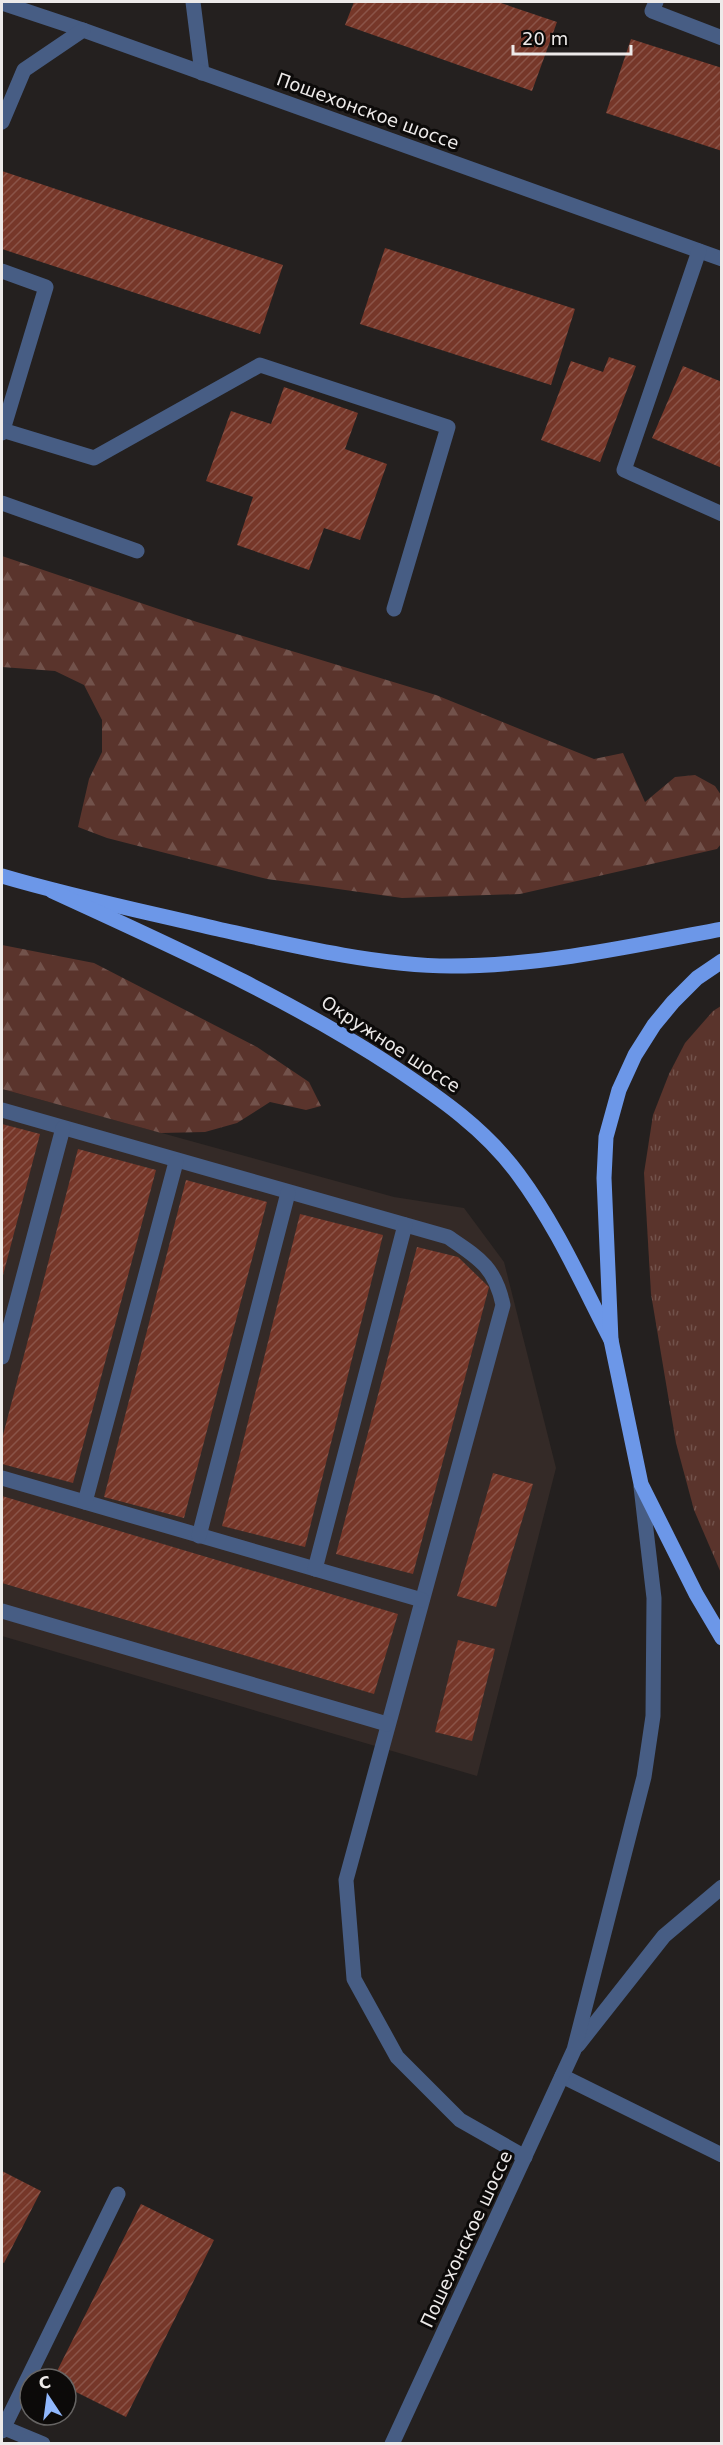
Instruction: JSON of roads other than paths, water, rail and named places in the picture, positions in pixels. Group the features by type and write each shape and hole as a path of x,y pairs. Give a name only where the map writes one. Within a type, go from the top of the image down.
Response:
{"main road":[{"name":"Окружное шоссе","path":"2,876 52,891 268,940 385,961 450,966 522,963 722,929"},
{"name":"Окружное шоссе","path":"52,891 305,1012 449,1104 494,1145 518,1173 552,1224 611,1340"},
{"name":"Окружное шоссе","path":"722,960 697,978 654,1024 635,1055 619,1090 606,1137 604,1178 611,1340 641,1484 696,1594 722,1638"}],"street":[{"path":"194,2 202,72"},
{"path":"656,2 652,11 722,38"},
{"name":"Пошехонское шоссе","path":"2,3 202,72 722,259"},
{"path":"2,122 24,70 83,30"},
{"path":"699,251 624,470 722,514"},
{"path":"2,271 46,287 2,431 94,458 260,365 448,427 394,609"},
{"path":"2,503 137,550"},
{"path":"2,1110 176,1162 448,1237 479,1258 499,1284 503,1305 346,1880 354,1979 397,2057 460,2120 525,2157"},
{"path":"2,1357 63,1128"},
{"path":"85,1502 176,1162"},
{"path":"199,1536 288,1193"},
{"path":"315,1569 405,1224"},
{"path":"2,1478 422,1600"},
{"path":"574,2050 644,1777 653,1716 654,1598 641,1484"},
{"path":"2,1611 387,1724"},
{"path":"574,2050 664,1936 722,1887"},
{"name":"Пошехонское шоссе","path":"392,2444 574,2050"},
{"path":"562,2076 722,2155"},
{"path":"43,2444 2,2428 118,2194"}]}
